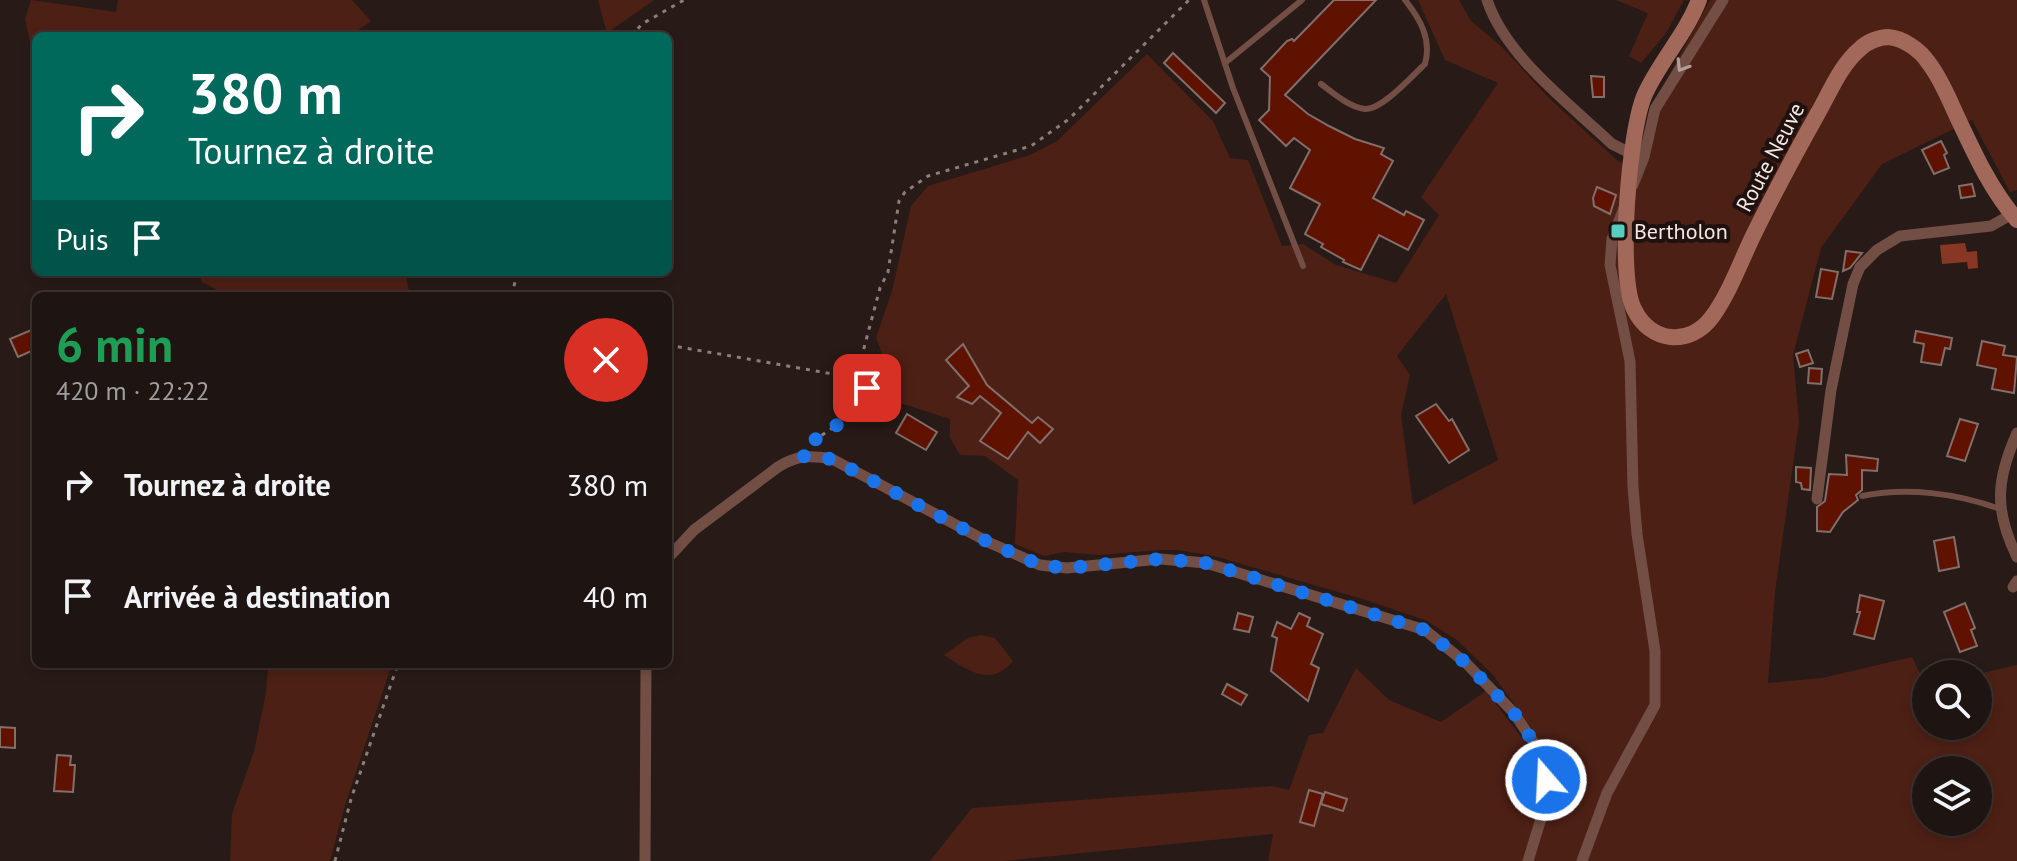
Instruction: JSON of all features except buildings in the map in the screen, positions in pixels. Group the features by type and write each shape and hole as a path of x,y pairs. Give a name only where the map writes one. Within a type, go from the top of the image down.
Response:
{"street":[{"path":"1487,0 1499,30 1516,52 1612,144 1632,154"},
{"name":"Route Neuve","path":"1699,0 1657,71 1637,115 1626,250 1633,309 1646,326 1666,338 1691,335 1703,327 1721,302 1775,191 1845,67 1863,45 1887,37 1908,44 1928,61 1989,180 2014,217"},
{"path":"1582,861 1607,793 1655,705 1655,651 1633,487 1630,361 1610,265 1612,239 1644,157 1655,109 1723,0"},
{"path":"1817,499 1831,390 1853,284 1860,267 1877,250 1900,236 1991,226 2014,217"},
{"path":"2017,433 2005,461 1998,495 2006,532 2017,557"},
{"path":"672,554 694,530 790,459 802,456 832,459 990,543 1040,565 1067,568 1160,559 1206,563 1425,630 1467,664 1514,713 1546,761 1547,799 1528,861"},
{"path":"645,861 646,668"}],"lane":[{"path":"1204,0 1303,266"},
{"path":"1225,63 1302,0"},
{"path":"1321,84 1364,109 1378,106 1425,64 1426,34 1418,15 1405,0"},
{"path":"1862,496 1890,490 1907,491 1969,500 2000,509"}],"path":[{"path":"635,32 642,24 684,0"},
{"path":"856,378 880,288 888,272 899,201 905,192 928,176 1031,146 1069,119 1189,0"},
{"path":"672,346 856,378 867,388 858,411 804,447 802,456"},
{"path":"335,861 351,799 397,668"}],"shaded area":[{"path":"31,0 116,12 118,0 352,0 371,21 356,32 32,32 32,41 25,19"},
{"path":"598,0 654,0 608,32"},
{"path":"1418,0 1459,0 1471,21 1501,46 1550,99 1619,162 1645,165 1663,86 1710,0 2017,0 2017,190 2010,192 1972,120 1882,164 1821,248 1793,355 1799,422 1775,592 1768,683 1822,678 1912,657 1912,740 1992,740 1992,671 2017,665 2017,861 1268,861 1273,834 1004,861 930,861 972,808 1272,786 1289,790 1309,735 1323,733 1356,668 1389,700 1441,722 1486,691 1525,742 1532,759 1546,755 1531,727 1493,675 1457,640 1425,620 1214,556 1159,550 1099,555 1064,552 1044,556 1015,544 1018,480 985,456 960,455 950,438 950,419 875,395 882,360 876,338 892,291 911,206 928,186 1030,155 1057,141 1147,54 1213,121 1230,158 1248,160 1282,246 1303,244 1336,265 1396,283 1439,215 1421,197 1498,83 1445,60","holes":["1446,294 1498,460 1413,505 1401,415 1410,375 1397,356"]},
{"path":"1616,0 1684,0 1666,33 1641,63 1629,56 1648,13"},
{"path":"1965,243 1967,252 1977,251 1978,268 1968,269 1967,262 1942,264 1940,245"},
{"path":"200,276 406,276 409,292 221,292 202,282"},
{"path":"981,635 995,638 1013,661 1005,669 996,674 979,674 944,655 968,638"},
{"path":"268,668 391,668 346,802 330,861 230,861 232,814 254,751"}],"place":[{"name":"Bertholon","path":"1618,231"}],"route":[{"path":"867,388 858,411 804,447 802,456 832,459 990,543 1040,565 1067,568 1160,559 1206,563 1425,630 1467,664 1514,713 1546,761 1546,780"}]}
